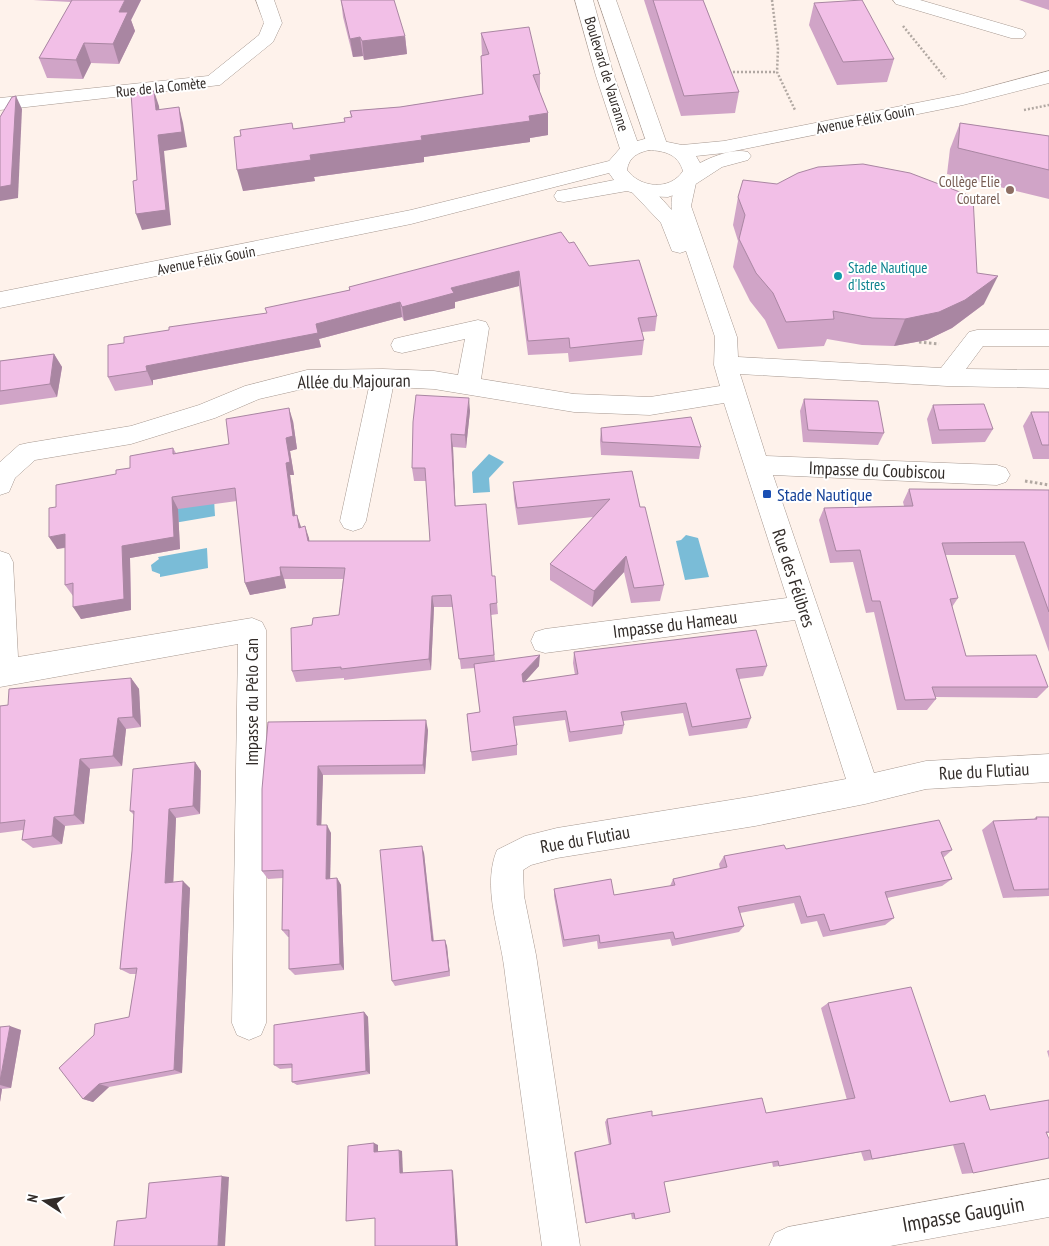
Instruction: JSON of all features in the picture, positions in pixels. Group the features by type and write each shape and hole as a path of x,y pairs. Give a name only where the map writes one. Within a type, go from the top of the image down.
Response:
{"street":[{"name":"Rue de la Comète","path":"0,104 213,81 267,38 273,24 264,0"},
{"name":"Boulevard de Vauranne","path":"584,0 605,76 630,149"},
{"name":"Boulevard de Vauranne","path":"607,0 644,112 658,144"},
{"path":"902,0 1017,34"},
{"name":"Avenue Félix Gouin","path":"679,150 724,147 963,99 1049,77"},
{"name":"Avenue Félix Gouin","path":"688,180 715,163 733,158 1049,92"},
{"path":"658,144 679,150 692,163 693,171 688,180 679,187 664,191 634,186 620,176 617,165 619,159 630,149 658,144"},
{"name":"Avenue Félix Gouin","path":"0,300 412,217 617,165"},
{"name":"Rue des Félibres","path":"688,180 681,206 726,337 726,366 733,393 865,790"},
{"name":"Avenue Félix Gouin","path":"412,217 634,186"},
{"name":"Rue des Félibres","path":"634,186 670,220 682,249 707,334 726,366"},
{"path":"402,345 478,328 468,386"},
{"path":"947,376 977,338 1049,338"},
{"path":"726,366 1049,379"},
{"path":"353,521 382,378"},
{"name":"Allée du Majouran","path":"0,485 4,473 28,452 131,436 207,412 253,392 307,379 382,378 434,380 574,403 650,406 733,393"},
{"name":"Impasse du Coubiscou","path":"757,465 896,469 997,475"},
{"path":"0,562 2,673"},
{"name":"Impasse du Hameau","path":"546,641 804,608"},
{"name":"Impasse du Pélo Can","path":"2,673 252,630 249,1023"},
{"name":"Rue du Flutiau","path":"561,1246 518,942 508,892 506,873 508,861 525,851 557,843 754,812 865,790 926,775 1049,768"},
{"name":"Impasse Gauguin","path":"788,1246 1049,1198"}],"path":[{"path":"772,0 778,49 776,72 786,87 797,116 806,130"},
{"path":"902,24 963,99"},
{"path":"722,72 776,72"}],"water":[{"path":"489,454 504,462 489,478 490,492 473,493 472,472"},
{"path":"214,499 215,516 174,523 174,507"},
{"path":"686,535 698,538 709,577 685,580 676,541 681,540"},
{"path":"207,548 208,568 160,577 160,574 152,571 151,565 159,559 158,557"}],"building":[{"path":"72,0 125,0 119,12 128,12 113,44 84,43 76,60 39,58"},
{"path":"341,0 394,0 405,36 362,41 360,37 350,39"},
{"path":"653,0 703,0 739,92 684,96"},
{"path":"862,0 894,59 843,62 814,3"},
{"path":"529,27 540,74 533,75 548,113 529,116 530,121 421,136 422,140 310,155 311,160 237,170 234,137 241,136 240,130 292,123 293,129 345,122 344,118 352,117 350,111 400,107 483,94 481,56 489,54 481,33"},
{"path":"154,91 156,110 179,107 182,132 158,135 166,210 136,214 133,181 137,180 131,93"},
{"path":"16,96 11,185 0,187 0,117 12,97"},
{"path":"960,123 1049,136 1049,170 958,148"},
{"name":"Stade Nautique d'Istres","path":"863,164 910,173 973,197 977,273 998,276 965,300 939,312 905,319 872,318 833,311 834,319 786,322 773,293 756,273 739,239 745,215 738,197 743,180 777,184 798,173 818,167"},
{"path":"561,232 569,243 574,242 589,266 639,260 657,316 638,318 644,340 570,348 569,338 528,341 519,271 451,288 454,293 402,307 400,302 316,324 318,333 146,366 147,371 108,377 108,345 124,343 124,337 169,330 169,327 267,313 265,308 350,290 349,287"},
{"path":"54,354 50,384 0,391 0,361"},
{"path":"416,395 469,398 465,435 451,434 455,506 486,504 492,576 495,576 497,603 490,604 494,655 459,659 451,595 432,596 429,659 341,669 341,667 292,671 291,628 312,625 313,618 339,615 345,568 280,567 281,576 245,583 235,488 172,497 174,537 122,546 124,599 73,607 73,583 65,585 65,534 49,537 49,508 56,507 56,485 116,474 116,470 130,468 130,456 173,448 173,454 229,444 226,419 289,408 293,436 286,438 290,462 286,463 293,516 297,515 299,528 305,526 308,541 430,541 425,468 412,468 413,422"},
{"path":"804,399 878,401 884,433 808,430"},
{"path":"984,404 993,429 939,430 933,405"},
{"path":"1031,412 1049,412 1049,445 1042,445"},
{"path":"691,417 701,447 602,442 601,428"},
{"path":"632,471 640,507 645,507 664,585 634,588 626,556 594,591 550,564 610,499 517,508 513,482"},
{"path":"909,489 1049,490 1049,612 1024,542 942,543 958,598 950,599 966,656 1036,655 1048,687 932,687 936,699 905,700 880,601 872,601 860,550 836,551 824,508 913,506"},
{"path":"756,630 767,666 736,669 751,718 692,727 686,703 621,712 624,725 570,732 566,711 513,717 517,745 471,752 467,714 480,712 474,664 540,655 522,674 523,682 578,674 574,652"},
{"path":"131,678 133,717 118,718 113,756 80,759 74,815 54,817 52,836 22,840 25,820 0,823 0,706 8,705 9,689"},
{"path":"426,720 423,765 318,766 317,825 327,825 326,879 337,878 340,964 289,969 289,930 282,930 283,870 262,871 262,789 268,722"},
{"path":"195,762 193,806 169,809 165,883 183,881 174,1070 99,1084 83,1099 59,1068 94,1035 95,1024 129,1017 137,968 120,969 132,851 134,811 130,811 133,769"},
{"path":"1036,817 1049,817 1049,889 1014,890 993,821 1037,819"},
{"path":"939,820 952,850 941,852 952,879 885,892 894,918 830,931 824,914 807,917 800,896 738,907 744,926 675,939 673,932 600,943 599,935 564,940 554,889 611,879 614,895 675,885 673,879 727,867 724,856 784,845 786,849"},
{"path":"422,846 432,941 445,940 449,971 392,981 380,850"},
{"path":"911,987 950,1102 985,1095 990,1110 1049,1100 1049,1132 1046,1132 1049,1139 1049,1158 973,1173 964,1143 872,1159 870,1150 779,1166 778,1161 664,1182 670,1212 635,1219 634,1213 586,1223 575,1152 611,1144 607,1119 652,1111 652,1116 762,1098 766,1113 855,1098 828,1003"},
{"path":"364,1012 366,1071 292,1082 292,1064 274,1065 274,1025"},
{"path":"10,1026 0,1081 0,1027"},
{"path":"374,1143 374,1152 399,1150 400,1173 452,1170 456,1246 375,1246 375,1218 346,1221 348,1146"},
{"path":"222,1176 218,1246 114,1246 117,1221 146,1218 149,1183"}],"place":[{"name":"Collège Elie Coutarel","path":"1010,190"},
{"name":"Stade Nautique d'Istres","path":"838,276"},
{"name":"Stade Nautique","path":"767,494"}]}
